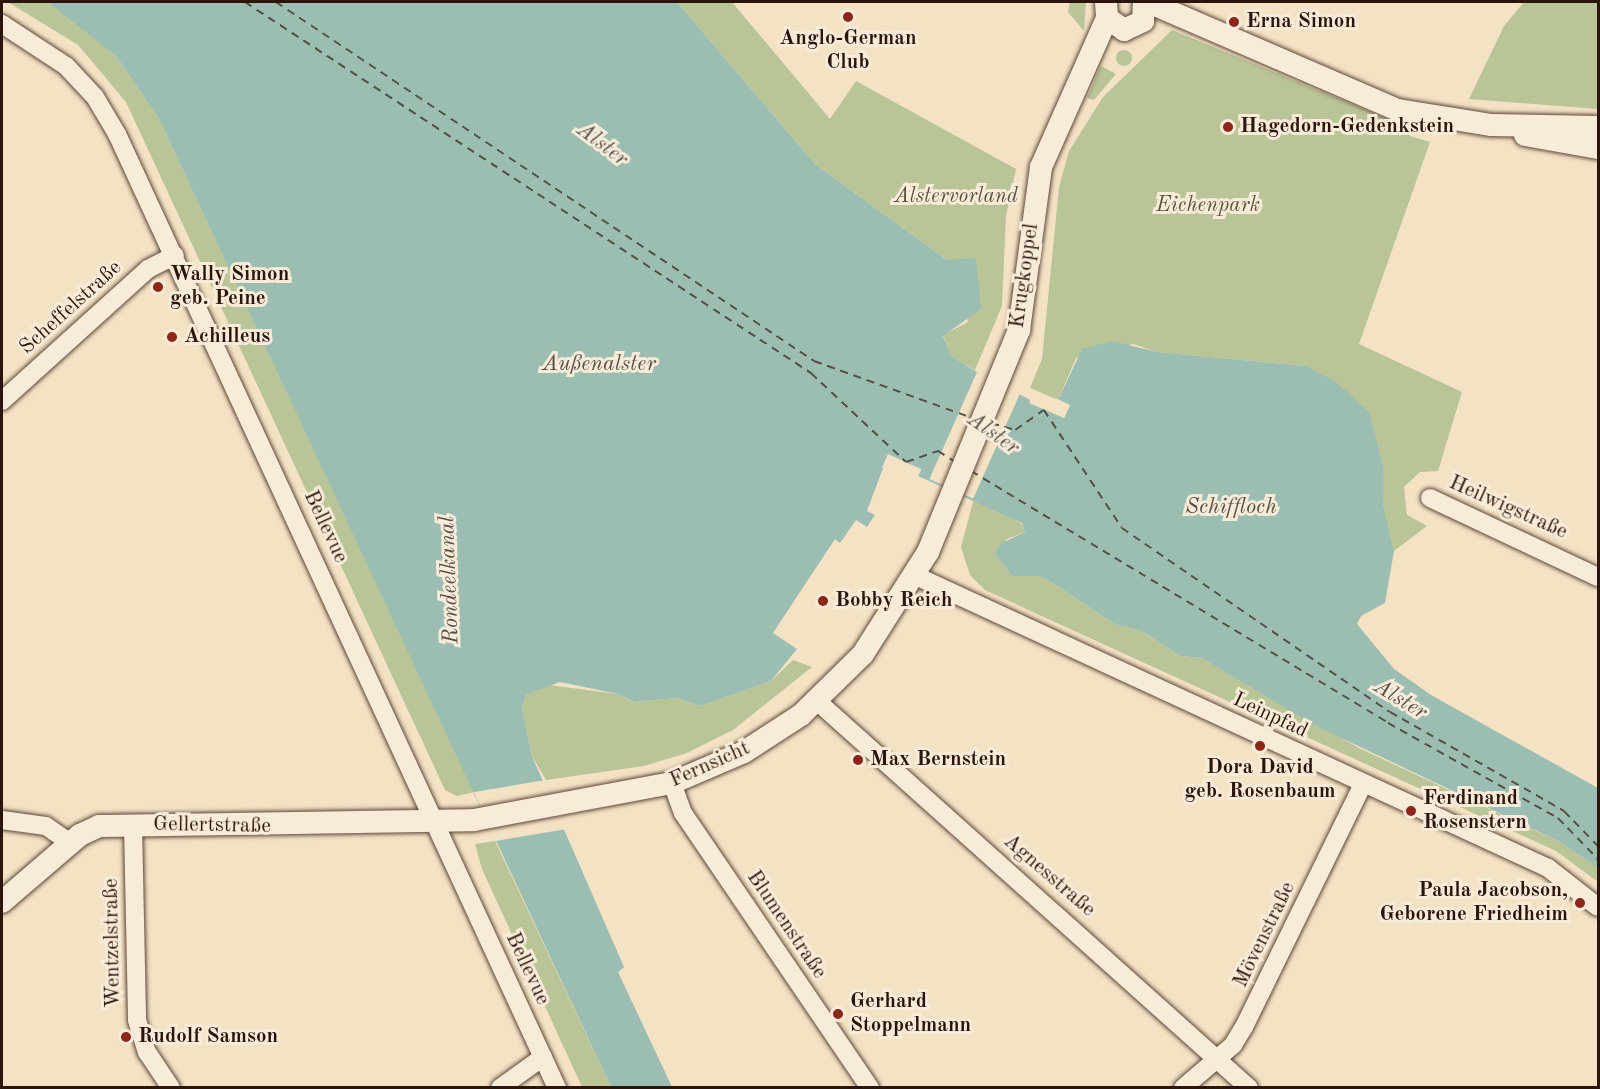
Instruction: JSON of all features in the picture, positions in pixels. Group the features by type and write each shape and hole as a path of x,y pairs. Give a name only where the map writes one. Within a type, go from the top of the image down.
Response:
{"street":[{"path":"1123,10 1206,27 1398,110 1492,125 1599,148"},
{"name":"Krugkoppel","path":"916,576 1000,382 1025,304 1041,168 1084,74 1123,10"},
{"name":"Bellevue","path":"2,24 66,66 95,98 175,255 433,822 557,1088"},
{"path":"1492,125 1599,128"},
{"name":"Scheffelstraße","path":"2,400 148,269 175,255"},
{"name":"Heilwigstraße","path":"1430,498 1599,577"},
{"name":"Fernsicht","path":"433,822 486,819 558,807 672,783 744,752 817,701 864,654 916,576"},
{"name":"Leinpfad","path":"916,576 1548,868 1599,907"},
{"name":"Agnesstraße","path":"817,701 1220,1057 1249,1088"},
{"name":"Blumenstraße","path":"672,783 683,813 870,1088"},
{"name":"Mövenstraße","path":"1183,1088 1220,1057 1244,1027 1363,784"},
{"path":"2,820 46,826 70,843"},
{"name":"Gellertstraße","path":"2,902 70,843 94,827 433,822"},
{"name":"Wentzelstraße","path":"133,825 137,1020 147,1052 171,1088"},
{"path":"500,1088 543,1057"}],"green space":[{"path":"8,2 48,2 84,27 116,56 159,119 474,792 457,796 445,790 126,102 78,45"},
{"name":"Alstervorland","path":"677,2 732,2 830,119 856,81 1016,169 1006,216 1002,306 975,370 952,356 943,335 968,322 947,260 815,164"},
{"path":"1070,2 1086,2 1084,31 1068,12"},
{"path":"1524,2 1598,2 1598,109 1469,99 1504,26"},
{"name":"Eichenpark","path":"1172,30 1412,129 1410,136 1430,142 1359,344 1462,392 1438,471 1420,472 1404,487 1407,515 1427,526 1394,551 1383,503 1383,466 1306,366 1157,352 1133,344 1076,358 1058,400 1030,388 1042,359 1059,187 1069,151 1103,97"},
{"path":"1124,50 1130,52 1132,58 1130,64 1124,66 1118,64 1116,58 1118,52"},
{"path":"1101,66 1116,74 1094,100 1087,98"},
{"path":"974,498 1022,524 1025,532 1007,539 995,554 1012,576 1039,576 1116,625 1142,631 1180,656 1202,658 1359,748 1560,842 1598,868 1598,882 1556,851 985,590 970,575 961,547"},
{"path":"793,660 812,667 733,730 687,753 644,766 546,780 532,756 522,708 526,695 549,685 618,694 633,702 677,698 701,706 771,681"},
{"path":"495,841 611,1087 582,1087 482,869 475,844"}],"water":[{"name":"Außenalster","path":"48,2 677,2 815,164 947,260 976,258 981,309 943,336 952,356 977,372 1064,418 1070,405 1058,400 1082,349 1112,341 1157,352 1306,366 1336,382 1369,412 1383,466 1383,503 1394,551 1385,603 1361,616 1357,624 1394,669 1431,695 1598,788 1598,868 1560,842 1312,724 1202,658 1180,656 1142,631 1116,625 1039,576 1012,576 995,554 1000,544 1025,532 1022,523 918,476 921,470 888,455 867,511 875,515 867,527 856,520 840,543 835,539 773,633 797,649 771,681 701,706 677,698 634,702 618,694 560,682 526,695 522,708 532,756 624,967 618,972 672,1087 611,1087 159,119 116,56"}],"pier":[{"path":"977,372 1021,392 973,498 929,479"},
{"path":"1033,394 1033,401 1062,414 1066,407 1055,398 1070,405 1064,418 1029,403"},
{"path":"888,454 921,469 917,479 917,471 889,458 888,471 882,468"},
{"path":"545,780 567,829 495,841 474,792"}],"ferry route":[{"path":"245,2 811,373 906,462 938,451 954,461"},
{"path":"276,2 814,361 972,418"},
{"path":"991,423 1015,430 1044,410 1122,528 1390,712 1564,811 1598,846"},
{"path":"971,471 1388,723 1558,818 1598,859"}],"place":[{"name":"Anglo-German Club","path":"848,17"},
{"name":"Erna Simon","path":"1234,22"},
{"name":"Hagedorn-Gedenkstein","path":"1228,127"},
{"name":"Wally Simon geb. Peine","path":"158,287"},
{"name":"Achilleus","path":"172,337"},
{"name":"Bobby Reich","path":"823,601"},
{"name":"Dora David geb. Rosenbaum","path":"1260,746"},
{"name":"Max Bernstein","path":"858,760"},
{"name":"Ferdinand Rosenstern","path":"1411,811"},
{"name":"Paula Jacobson, Geborene Friedheim","path":"1580,903"},
{"name":"Gerhard Stoppelmann","path":"838,1014"},
{"name":"Rudolf Samson","path":"126,1037"}],"water label":[{"name":"Alster","path":"602,145"},
{"name":"Alster","path":"993,434"},
{"name":"Schiffloch","path":"1231,508"},
{"name":"Rondeelkanal","path":"450,580"},
{"name":"Alster","path":"1400,700"}]}
